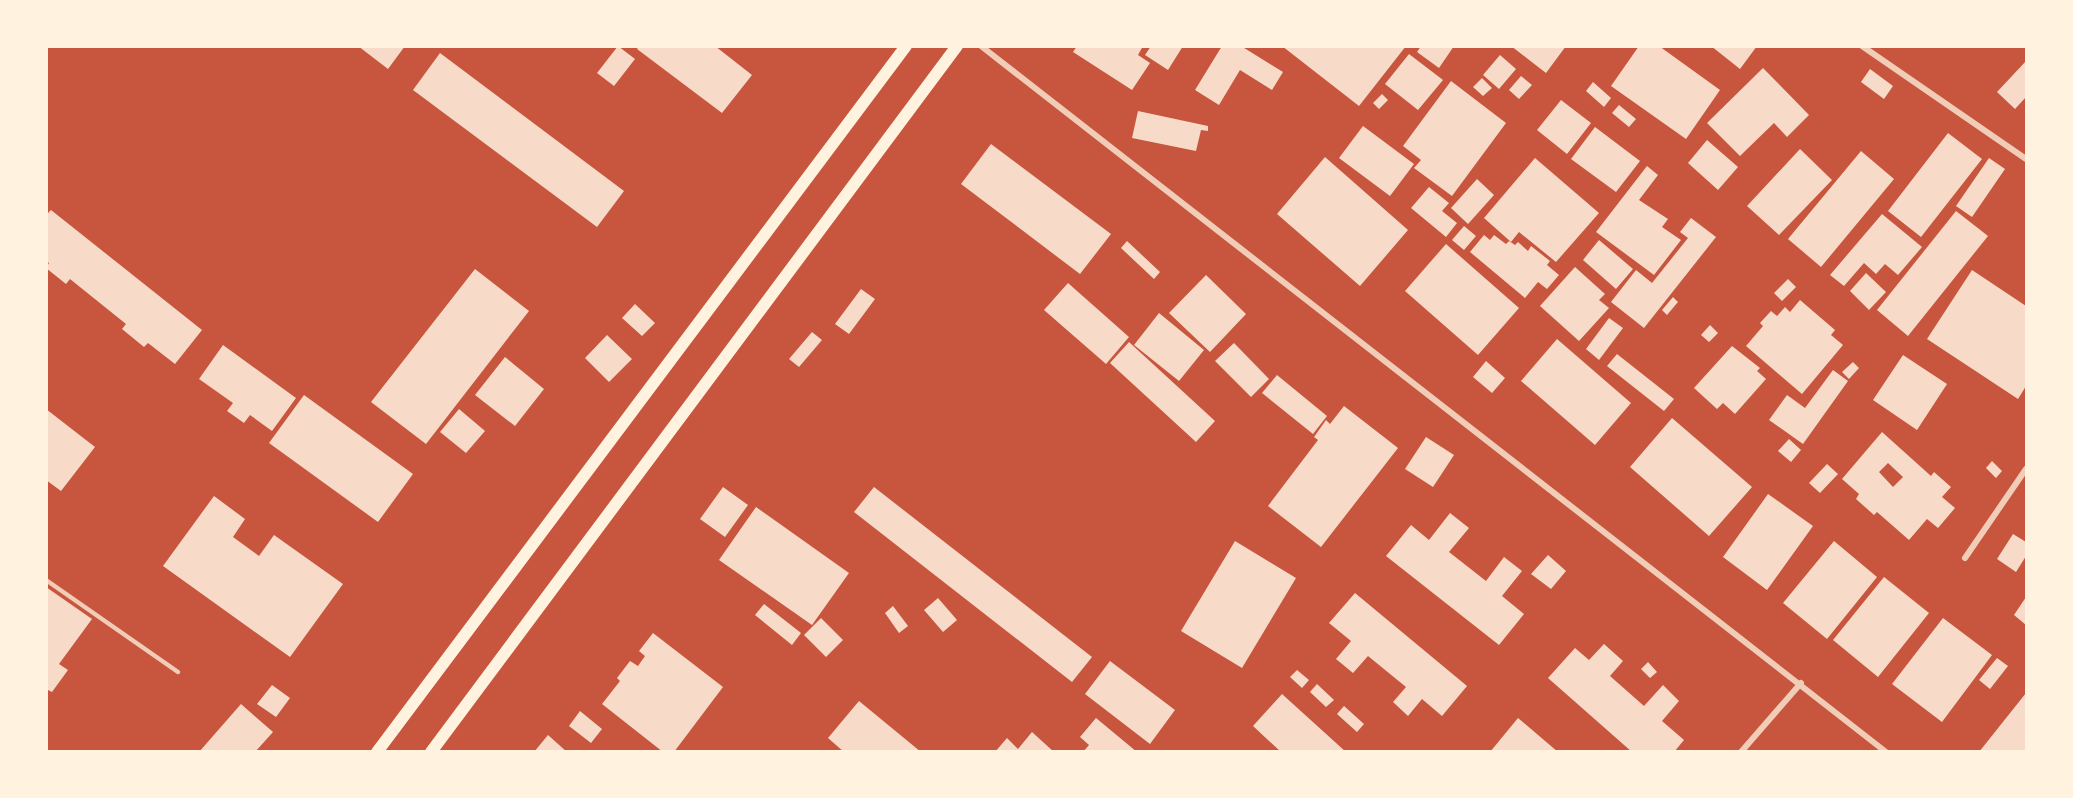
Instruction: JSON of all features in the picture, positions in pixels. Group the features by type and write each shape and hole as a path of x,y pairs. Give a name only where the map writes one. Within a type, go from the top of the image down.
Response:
{"main road":[{"path":"377,752 906,46"},
{"path":"431,752 957,46"}],"street":[{"path":"981,46 1801,683 1886,752"},
{"path":"1862,46 2026,159"},
{"path":"1965,558 2026,469"},
{"path":"1741,752 1801,683"}],"lane":[{"path":"46,580 178,672"}],"building":[{"path":"358,46 405,46 388,69"},
{"path":"618,46 635,59 614,86 597,73"},
{"path":"639,46 715,46 752,75 722,113 637,49"},
{"path":"1077,46 1143,46 1138,55 1150,63 1132,90 1073,52"},
{"path":"1151,46 1183,46 1168,70 1145,55"},
{"path":"1222,46 1241,46 1283,72 1272,90 1240,70 1219,105 1195,90"},
{"path":"1282,46 1406,46 1359,106"},
{"path":"1421,46 1454,46 1439,68 1417,52"},
{"path":"1511,46 1566,46 1546,73"},
{"path":"1639,46 1659,46 1720,90 1686,139 1611,86"},
{"path":"1711,46 1757,46 1740,69"},
{"path":"440,53 624,191 597,227 413,90"},
{"path":"1409,54 1443,80 1418,110 1385,84"},
{"path":"1500,55 1516,69 1499,89 1483,75"},
{"path":"2026,61 2026,97 2015,109 1997,92"},
{"path":"1763,68 1809,115 1787,137 1774,123 1740,156 1707,123"},
{"path":"1870,69 1893,86 1884,99 1861,82"},
{"path":"1521,76 1532,85 1519,99 1509,90"},
{"path":"1482,78 1492,88 1483,96 1473,87"},
{"path":"1451,81 1506,123 1452,196 1414,168 1421,160 1403,146"},
{"path":"1593,82 1611,98 1604,107 1586,91"},
{"path":"1382,94 1388,100 1379,109 1373,103"},
{"path":"1561,100 1591,123 1567,154 1537,130"},
{"path":"1619,105 1636,119 1629,127 1612,113"},
{"path":"1138,111 1208,126 1208,131 1201,130 1196,151 1132,138"},
{"path":"1363,126 1414,164 1390,196 1339,158"},
{"path":"1595,127 1640,161 1616,192 1571,159"},
{"path":"1948,133 1982,159 1921,237 1888,211"},
{"path":"1707,140 1738,167 1718,190 1688,163"},
{"path":"991,144 1111,234 1080,274 961,184"},
{"path":"1800,149 1832,180 1779,235 1747,206"},
{"path":"1861,151 1894,179 1821,267 1788,239"},
{"path":"1325,157 1408,230 1360,286 1277,214"},
{"path":"1535,158 1599,213 1556,262 1519,232 1511,242 1484,218"},
{"path":"1989,158 2005,169 1972,217 1956,206"},
{"path":"1647,166 1658,175 1639,200 1668,219 1662,227 1681,240 1654,275 1596,232"},
{"path":"1477,179 1494,195 1468,224 1451,208"},
{"path":"1429,187 1449,203 1442,211 1457,223 1446,237 1411,208"},
{"path":"51,210 202,330 175,364 148,343 144,347 122,329 126,324 70,279 66,284 46,268 49,263 46,261 46,215"},
{"path":"1956,211 1988,236 1908,336 1877,310"},
{"path":"1882,214 1922,247 1898,275 1885,264 1876,274 1864,263 1844,286 1830,275"},
{"path":"1691,218 1716,237 1644,328 1611,302 1636,270 1652,283 1688,238 1680,232"},
{"path":"1464,226 1476,236 1464,250 1452,240"},
{"path":"1484,235 1490,240 1494,235 1506,244 1509,241 1515,245 1518,242 1528,251 1531,246 1550,261 1547,265 1559,275 1547,289 1538,282 1525,298 1470,252"},
{"path":"1599,240 1633,269 1616,289 1583,260"},
{"path":"1127,241 1160,272 1154,279 1121,248"},
{"path":"1446,244 1519,308 1478,355 1405,291"},
{"path":"1575,267 1605,294 1599,300 1609,308 1579,341 1540,306"},
{"path":"475,269 529,311 426,444 371,402"},
{"path":"1972,270 2026,306 2026,386 2018,399 1927,339"},
{"path":"1866,273 1886,292 1869,310 1850,291"},
{"path":"1206,275 1246,314 1210,352 1169,313"},
{"path":"1788,279 1796,287 1782,301 1774,293"},
{"path":"1068,283 1129,337 1106,364 1044,310"},
{"path":"861,289 875,299 849,334 835,324"},
{"path":"1673,297 1678,302 1667,315 1662,310"},
{"path":"1800,300 1835,330 1831,335 1843,345 1802,394 1746,346 1763,326 1760,323 1771,311 1777,316 1785,307 1790,312"},
{"path":"635,304 655,323 642,336 622,318"},
{"path":"1159,313 1204,350 1179,381 1134,345"},
{"path":"1609,318 1623,328 1599,360 1586,349"},
{"path":"1710,325 1718,333 1709,342 1701,335"},
{"path":"812,332 822,340 799,367 789,359"},
{"path":"607,335 632,359 609,382 585,358"},
{"path":"1557,339 1631,403 1595,445 1521,381"},
{"path":"1129,342 1215,421 1196,442 1110,363"},
{"path":"1234,343 1269,379 1251,397 1215,361"},
{"path":"223,345 296,398 272,431 250,415 244,423 227,411 233,403 199,379"},
{"path":"1732,346 1760,368 1757,371 1766,379 1735,414 1723,403 1717,409 1694,388"},
{"path":"1617,354 1674,399 1664,411 1607,366"},
{"path":"1903,355 1947,384 1917,430 1873,400"},
{"path":"505,357 544,389 515,426 475,395"},
{"path":"1486,361 1505,378 1492,393 1473,377"},
{"path":"1853,362 1859,368 1849,379 1842,372"},
{"path":"1833,370 1848,381 1803,444 1769,420 1787,395 1805,408"},
{"path":"1277,375 1327,416 1313,434 1262,393"},
{"path":"304,395 413,474 378,522 269,443"},
{"path":"1344,406 1398,448 1321,547 1268,506 1318,440 1314,437 1326,420 1330,424"},
{"path":"46,409 95,447 61,491 46,480"},
{"path":"459,409 485,431 466,453 440,432"},
{"path":"1672,418 1752,487 1709,536 1630,467"},
{"path":"1882,432 1931,476 1934,472 1951,487 1942,497 1955,508 1938,528 1927,519 1909,540 1877,512 1874,515 1856,499 1859,494 1842,479","holes":["1888,463 1903,477 1893,487 1879,472"]},
{"path":"1426,437 1454,455 1433,487 1405,469"},
{"path":"1789,439 1801,450 1791,462 1778,451"},
{"path":"1992,461 2002,471 1996,478 1986,468"},
{"path":"1827,464 1838,474 1820,493 1809,483"},
{"path":"723,487 748,505 725,537 700,519"},
{"path":"874,487 1092,657 1072,682 854,512"},
{"path":"1768,494 1813,526 1767,590 1723,557"},
{"path":"214,496 245,519 233,537 259,556 274,535 343,584 290,657 163,566"},
{"path":"756,507 849,573 812,625 719,560"},
{"path":"1450,513 1469,528 1449,552 1486,581 1504,557 1522,571 1502,596 1524,614 1499,645 1386,556 1411,525 1429,540"},
{"path":"2013,534 2026,542 2026,556 2016,572 1997,559"},
{"path":"1235,541 1296,578 1242,668 1181,631"},
{"path":"1834,541 1877,577 1827,639 1783,603"},
{"path":"1548,555 1566,571 1551,589 1531,574"},
{"path":"1884,577 1929,613 1878,677 1833,640"},
{"path":"46,587 92,619 59,664 68,670 52,692 46,689"},
{"path":"1355,593 1467,686 1442,716 1422,699 1408,716 1393,702 1406,687 1368,656 1353,673 1336,659 1351,641 1329,623"},
{"path":"2026,597 2026,625 2014,615"},
{"path":"938,598 957,620 943,632 924,610"},
{"path":"764,604 801,633 792,645 755,615"},
{"path":"893,606 908,626 899,633 885,613"},
{"path":"821,618 843,640 826,657 804,635"},
{"path":"1943,618 1992,655 1942,722 1892,684"},
{"path":"653,633 723,687 674,752 663,752 602,704 620,681 617,678 630,661 638,666 645,656 639,651"},
{"path":"1604,644 1623,661 1610,676 1644,706 1663,685 1679,701 1662,721 1684,740 1674,752 1632,752 1548,678 1575,648 1589,660"},
{"path":"1997,658 2008,666 1990,689 1979,680"},
{"path":"1110,661 1175,710 1150,744 1085,694"},
{"path":"1648,662 1657,672 1650,678 1641,669"},
{"path":"1297,670 1309,680 1302,688 1290,677"},
{"path":"1317,684 1334,700 1326,707 1310,692"},
{"path":"272,685 290,698 276,717 257,704"},
{"path":"2026,693 2026,752 1979,752"},
{"path":"1282,694 1346,752 1281,752 1253,726"},
{"path":"859,701 921,752 844,752 828,738"},
{"path":"241,704 273,732 255,752 199,752"},
{"path":"1344,706 1364,724 1357,732 1337,714"},
{"path":"580,711 602,729 591,743 569,726"},
{"path":"1096,718 1137,752 1083,752 1089,745 1080,737"},
{"path":"1518,718 1558,752 1490,752"},
{"path":"1032,732 1054,752 995,752 1007,738 1018,749"},
{"path":"548,735 567,752 534,752"}]}
